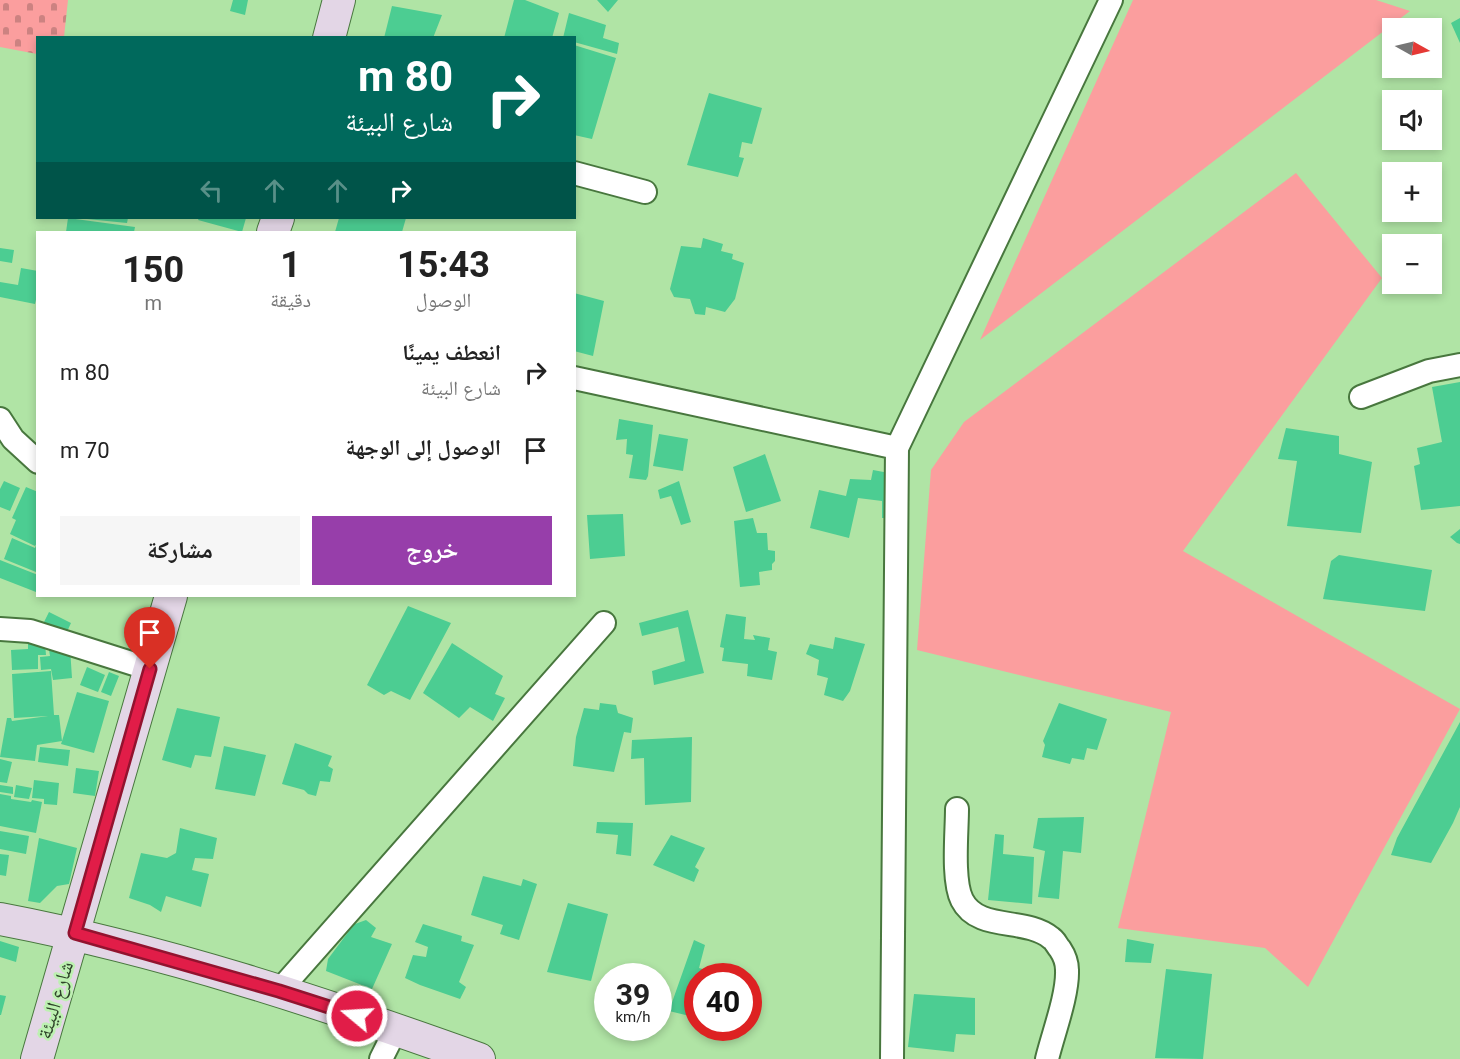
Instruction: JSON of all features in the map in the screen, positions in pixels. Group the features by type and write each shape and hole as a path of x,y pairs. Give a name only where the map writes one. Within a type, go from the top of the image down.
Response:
{"street":[{"path":"330,36 339,0"},
{"path":"892,1059 897,448 1111,0"},
{"path":"576,174 645,192"},
{"path":"1361,397 1429,371 1460,365"},
{"path":"576,378 897,448"},
{"path":"0,419 13,439 36,460"},
{"name":"شارع البيئة","path":"37,1059 171,597"},
{"path":"279,991 604,623"},
{"path":"0,629 30,632 150,669"},
{"path":"957,809 957,882 961,898 969,910 980,918 1031,928 1052,938 1063,953 1068,967 1067,981 1047,1059"},
{"path":"0,919 75,933 279,991 479,1059"},
{"path":"381,1059 396,1029"}],"green space":[{"path":"0,0 68,0 64,36 36,36 36,54 0,47"},
{"path":"1133,0 1376,0 1410,11 1401,18 1382,18 1382,32 980,340"},
{"path":"1296,173 1382,278 1183,551 1460,709 1308,987 1265,948 1118,928 1171,712 917,650 931,470 964,422"}],"building":[{"path":"233,0 248,0 245,15 230,11"},
{"path":"514,0 525,0 559,13 553,36 505,36"},
{"path":"597,0 618,0 608,12"},
{"path":"392,6 442,15 434,36 384,36"},
{"path":"569,13 606,25 603,38 619,43 617,54 576,43 576,36 563,36"},
{"path":"1460,18 1460,43 1451,23"},
{"path":"576,46 616,58 592,139 576,135"},
{"path":"709,93 762,108 752,144 742,142 739,157 744,158 738,177 687,165"},
{"path":"68,219 135,227 134,231 66,231"},
{"path":"87,219 128,219 127,223"},
{"path":"198,219 246,219 242,231"},
{"path":"339,219 406,219 402,231 335,231"},
{"path":"703,238 723,244 721,251 733,254 732,259 744,263 735,299 725,312 706,307 705,315 695,314 690,299 674,297 670,289 681,246 701,248"},
{"path":"0,248 14,250 12,263 0,261"},
{"path":"21,268 36,271 35,304 0,297 0,282 18,285"},
{"path":"576,294 604,301 593,356 576,352"},
{"path":"1460,382 1460,506 1421,510 1414,466 1420,464 1417,448 1442,442 1432,387"},
{"path":"619,419 653,425 646,480 629,478 633,455 626,454 627,439 616,440"},
{"path":"1286,428 1339,436 1339,454 1372,462 1361,533 1287,526 1297,461 1278,459"},
{"path":"659,434 688,439 683,471 653,466"},
{"path":"765,454 781,501 746,512 733,467"},
{"path":"873,470 889,473 890,518 882,518 882,501 858,498 849,538 810,528 819,490 846,496 850,479 871,480"},
{"path":"4,481 20,488 10,511 0,507 0,489"},
{"path":"679,481 691,522 681,525 671,496 660,499 658,490"},
{"path":"26,487 36,491 35,546 10,534 16,520 12,518"},
{"path":"623,514 625,556 590,559 587,515"},
{"path":"753,518 757,533 767,533 768,550 775,551 775,561 772,564 772,570 759,572 760,585 740,587 734,521"},
{"path":"1460,529 1460,544 1450,537"},
{"path":"12,538 35,548 36,546 36,572 4,559"},
{"path":"1339,555 1432,570 1425,611 1323,599 1331,561"},
{"path":"0,560 36,574 36,592 0,578"},
{"path":"408,606 451,623 410,700 391,691 384,695 367,685"},
{"path":"688,610 704,673 654,685 652,671 685,661 678,627 642,636 639,623"},
{"path":"49,612 71,623 65,636 43,624"},
{"path":"726,614 746,617 744,639 755,640 753,635 770,638 768,650 777,652 772,680 747,676 748,664 722,661 724,648 720,647"},
{"path":"835,637 865,644 850,691 843,701 824,695 828,678 817,675 819,660 806,654 810,644 833,649"},
{"path":"45,643 46,655 38,655 38,669 12,670 11,650 28,649 28,644"},
{"path":"452,643 503,676 495,694 505,698 493,721 470,707 459,718 423,693"},
{"path":"70,648 72,678 53,680 51,669 41,670 40,657 50,656 49,650"},
{"path":"87,667 105,675 98,692 80,685"},
{"path":"51,671 54,715 59,715 62,741 37,745 35,761 0,757 7,718 11,718 12,721 48,716 14,718 12,674"},
{"path":"109,672 119,676 111,696 101,692"},
{"path":"77,692 109,701 94,753 61,744"},
{"path":"600,703 616,705 618,713 633,718 631,733 624,732 614,772 573,766 576,737 584,708 599,710"},
{"path":"1059,703 1107,719 1097,750 1087,748 1084,760 1072,758 1070,764 1042,757 1045,745 1043,741"},
{"path":"177,708 220,717 211,757 195,755 191,768 162,760"},
{"path":"1460,722 1460,807 1453,823 1431,863 1391,855 1397,838"},
{"path":"692,737 691,802 645,805 644,758 631,759 632,740"},
{"path":"295,743 332,756 328,766 333,769 330,782 320,781 316,796 282,784"},
{"path":"224,746 266,755 255,796 215,789"},
{"path":"40,747 70,750 68,766 38,762"},
{"path":"0,759 12,762 7,783 0,782"},
{"path":"76,768 99,771 95,796 73,793"},
{"path":"34,780 59,783 57,805 44,804 44,799 32,798"},
{"path":"0,785 13,787 13,794 0,792"},
{"path":"16,785 32,788 29,799 14,797"},
{"path":"0,794 11,796 11,799 42,802 36,833 0,826"},
{"path":"1084,817 1081,853 1063,851 1059,899 1038,897 1045,851 1033,848 1038,818"},
{"path":"597,822 633,823 631,856 616,854 618,835 596,833"},
{"path":"180,828 217,838 213,859 195,858 192,870 209,874 201,907 166,896 161,912 150,905 129,898 141,853 167,858 176,853"},
{"path":"0,831 29,836 26,854 0,849"},
{"path":"995,834 1004,835 1003,854 1034,857 1032,904 988,900"},
{"path":"671,835 705,848 695,867 699,870 694,882 653,865"},
{"path":"39,838 77,848 69,884 57,886 40,903 28,901"},
{"path":"0,854 9,855 6,876 0,875"},
{"path":"483,876 521,886 523,879 537,884 519,940 500,934 503,925 471,915"},
{"path":"568,903 608,914 591,981 547,972"},
{"path":"366,920 376,928 371,937 392,944 372,989 326,971 328,959 349,931 355,924"},
{"path":"423,924 462,936 461,941 474,945 459,982 466,987 460,999 405,978 413,955 426,957 428,947 415,942"},
{"path":"1127,939 1154,944 1151,963 1125,962"},
{"path":"694,940 705,945 700,963 686,963"},
{"path":"0,941 19,947 16,962 0,957"},
{"path":"684,968 684,1015 672,1012 672,1002"},
{"path":"1166,969 1212,974 1203,1059 1155,1058"},
{"path":"914,994 975,998 975,1035 956,1034 954,1052 908,1047"},
{"path":"0,995 6,996 1,1015 0,1015"}],"route":[{"path":"150,669 75,933 279,991 357,1016"}]}
